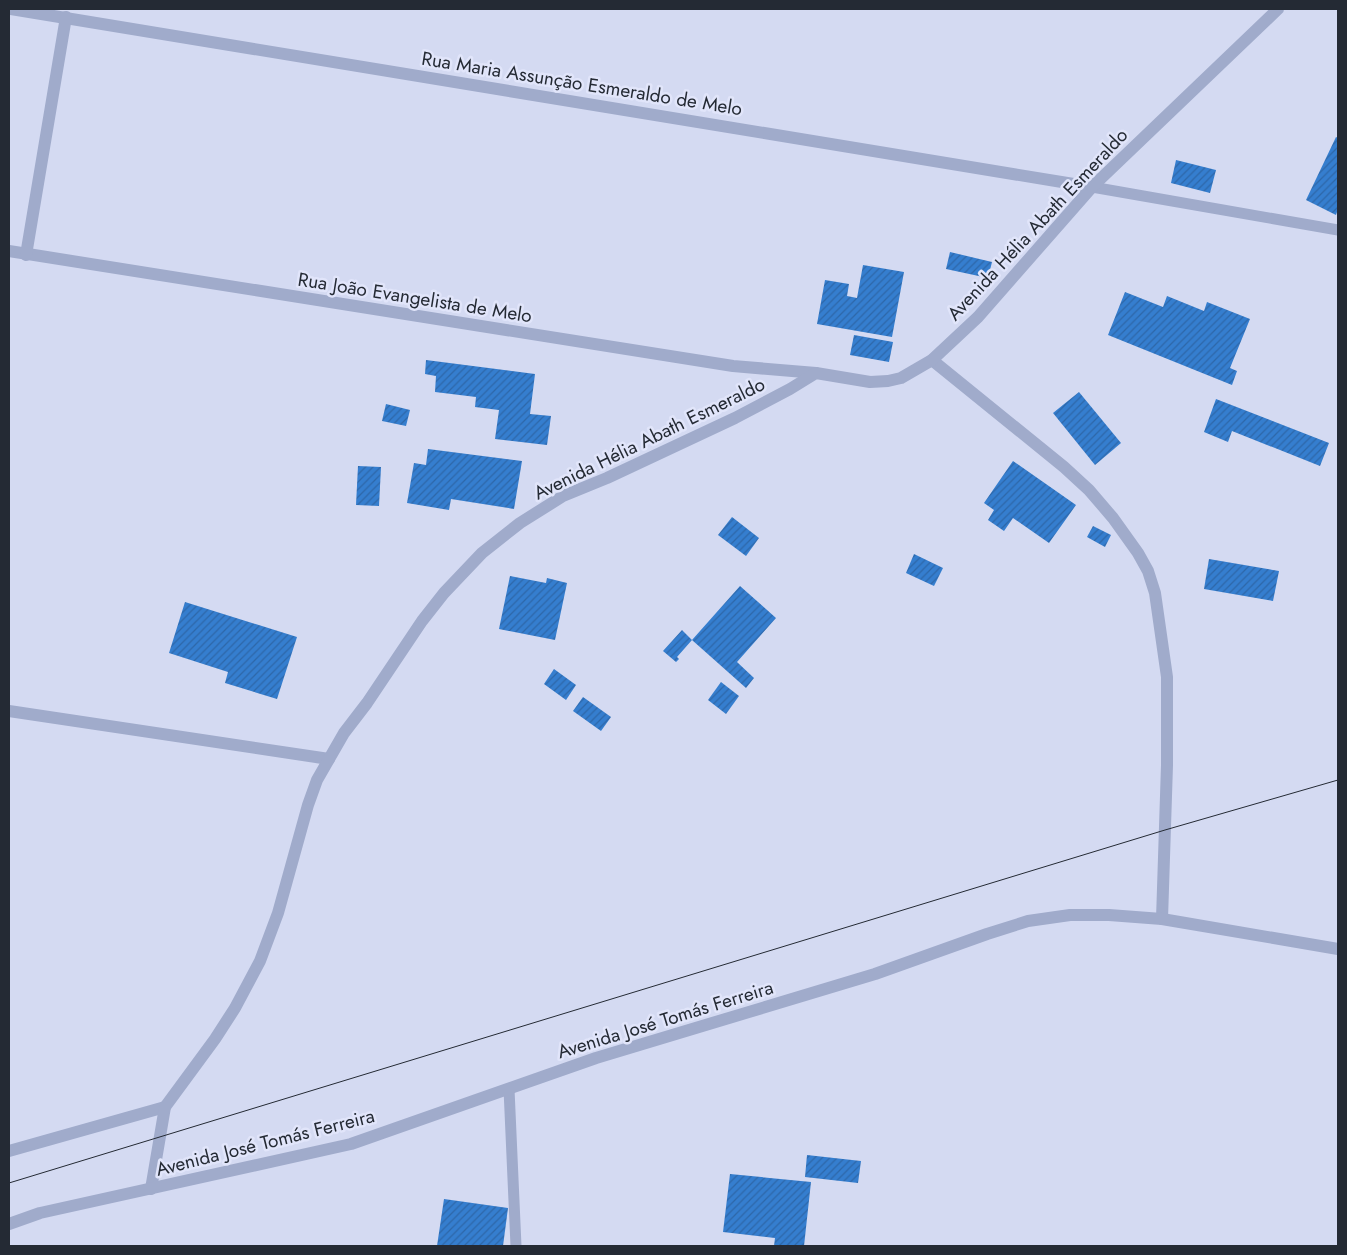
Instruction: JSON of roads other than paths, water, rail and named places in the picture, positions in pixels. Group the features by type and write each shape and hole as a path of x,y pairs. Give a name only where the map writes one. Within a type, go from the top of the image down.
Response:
{"street":[{"name":"Rua Maria Assunção Esmeraldo de Melo","path":"11,9 1092,187"},
{"name":"Avenida Hélia Abath Esmeraldo","path":"151,1189 165,1107 226,1024 260,961 278,913 308,805 317,780 344,733 367,703 422,621 444,593 490,547 520,524 563,496 607,478 735,418 816,373 870,382 888,381 901,378 932,360 978,316 1092,187 1278,9"},
{"path":"26,255 66,17"},
{"name":"Rua João Evangelista de Melo","path":"9,252 733,366 816,373"},
{"path":"932,360 1064,467 1089,490 1113,518 1138,553 1148,571 1155,593 1167,677 1167,765 1162,919"},
{"path":"9,711 329,759"},
{"name":"Avenida José Tomás Ferreira","path":"9,1224 40,1213 352,1144 596,1058 875,974 1028,921 1070,916 1109,915 1162,919 1338,948"},
{"path":"9,1151 165,1107"}],"lane":[{"path":"1092,187 1338,230"},
{"path":"509,1089 516,1246"}],"tram line":[{"path":"9,1183 1165,830 1338,780"}]}
